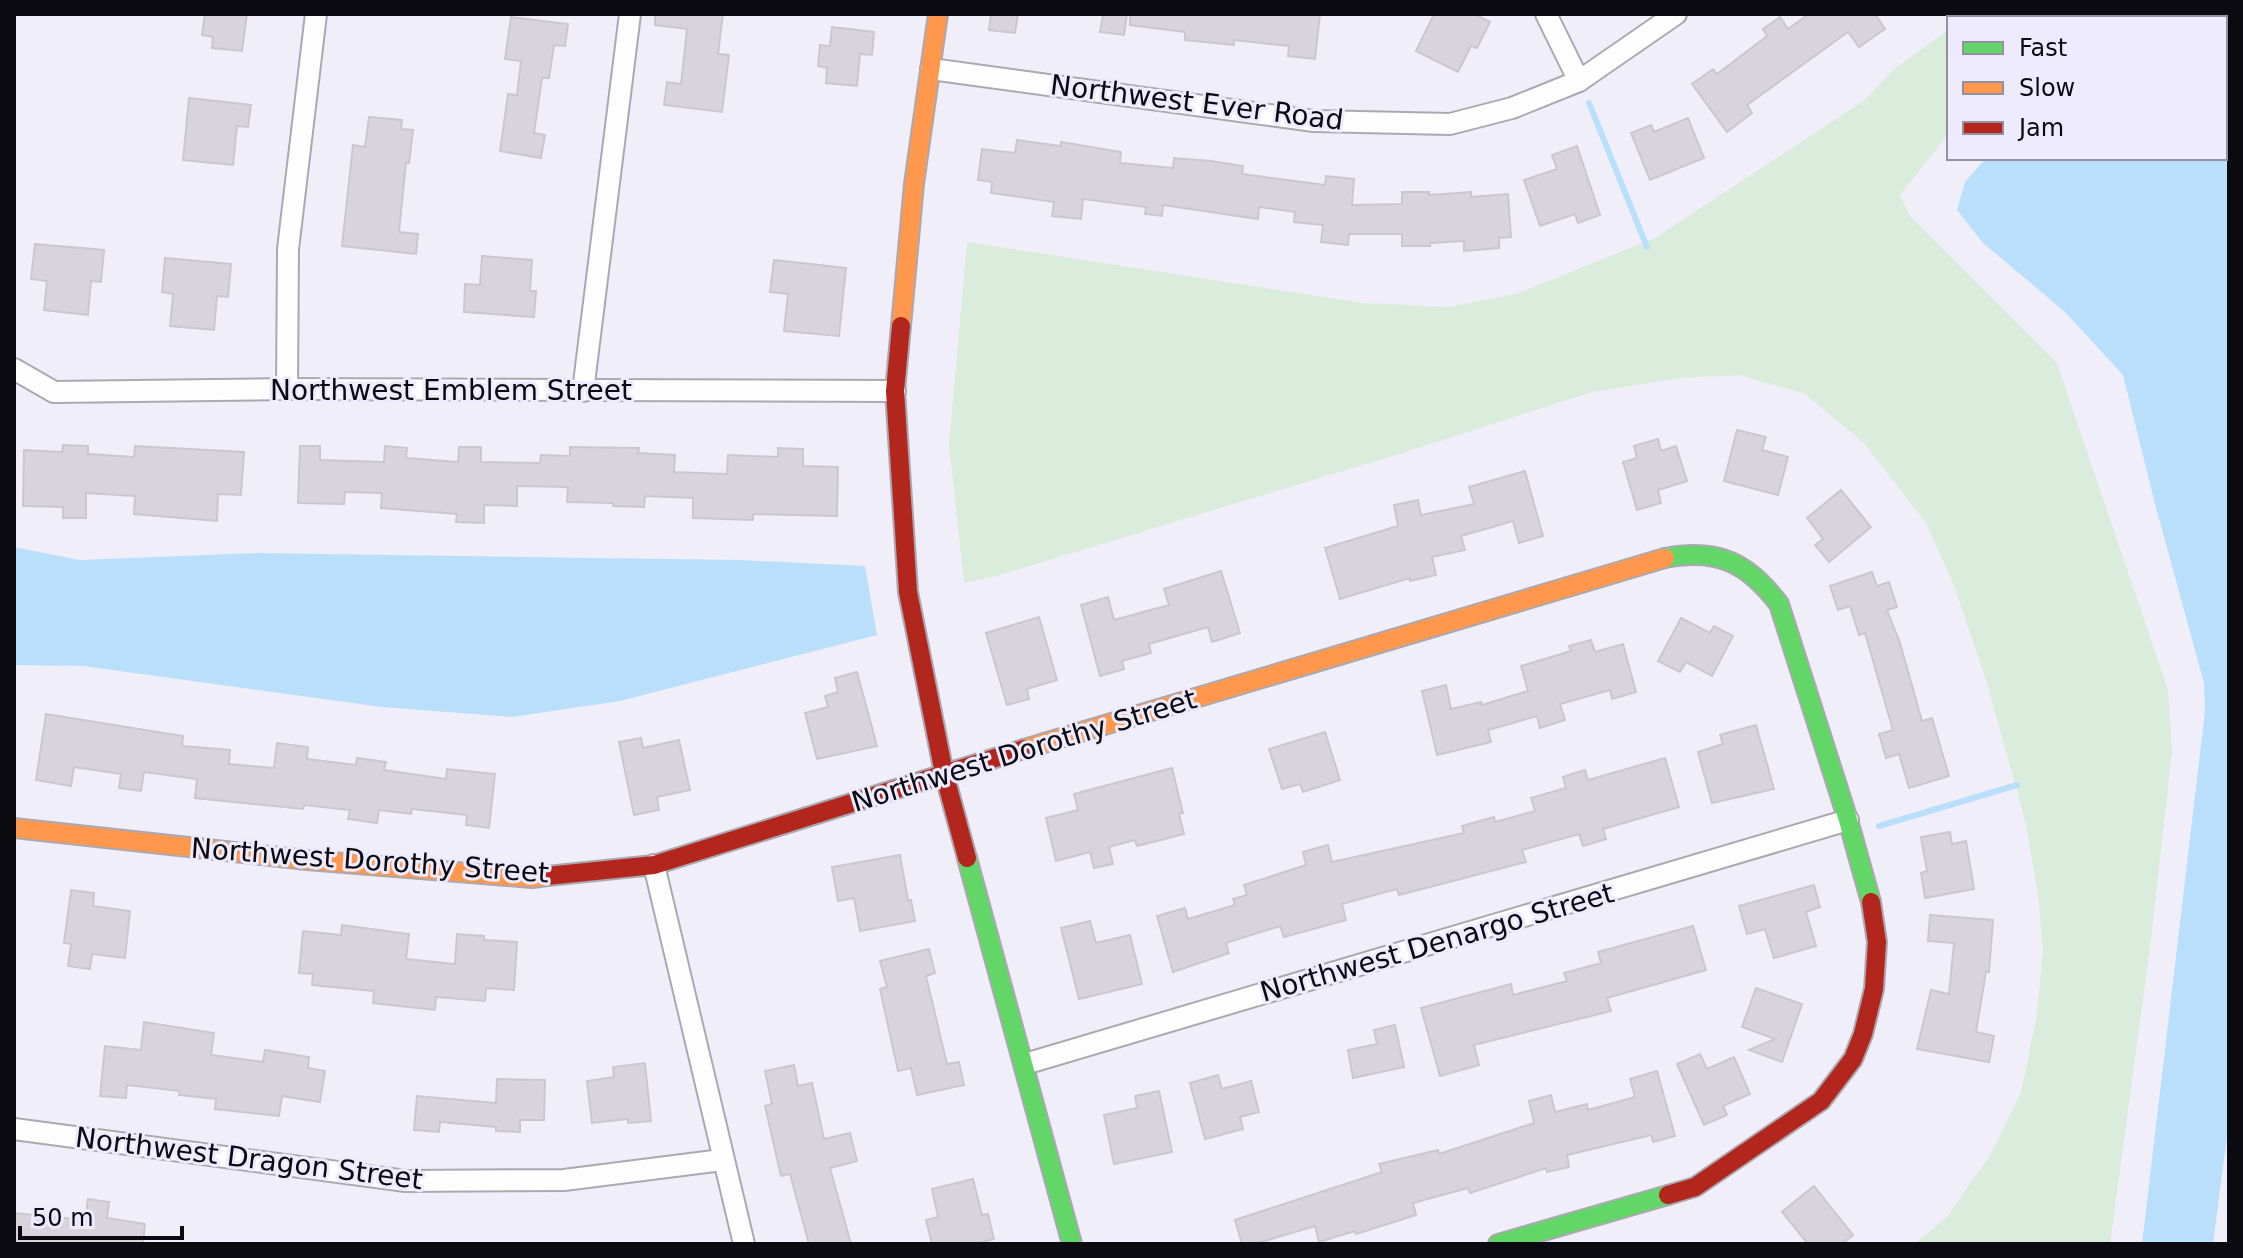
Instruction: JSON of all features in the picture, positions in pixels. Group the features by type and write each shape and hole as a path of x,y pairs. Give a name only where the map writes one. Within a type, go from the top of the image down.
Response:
{"street":[{"path":"287,389 288,249 316,14"},
{"path":"583,391 630,14"},
{"path":"938,14 914,184 895,391 908,592 944,773 1072,1244"},
{"path":"1546,14 1579,81"},
{"name":"Northwest Ever Road","path":"931,69 1314,121 1450,124 1512,108 1579,81 1676,14"},
{"name":"Northwest Emblem Street","path":"14,369 54,392 287,389 895,391"},
{"name":"Northwest Dorothy Street","path":"14,828 307,860 532,878 654,865 944,773 1662,558 1699,553 1726,559 1752,572 1779,604 1868,887 1877,942 1874,989 1863,1034 1853,1059 1821,1101 1695,1187 1498,1244"},
{"name":"Northwest Denargo Street","path":"1025,1064 1848,820"},
{"path":"654,865 744,1244"},
{"name":"Northwest Dragon Street","path":"14,1129 406,1181 564,1180 722,1160"}],"green space":[{"path":"1969,14 2052,14 2050,16 1966,16"},
{"path":"1947,30 1947,136 1900,195 1909,215 2057,363 2168,690 2172,752 2151,940 2110,1244 1914,1244 1946,1218 1991,1154 2021,1093 2037,1013 2043,952 2038,894 2025,820 1986,680 1953,583 1926,523 1864,443 1805,394 1740,375 1680,378 1592,392 1412,450 964,583 949,444 967,242 1363,303 1447,307 1516,294 1655,238 1865,100 1893,70"}],"water":[{"path":"2229,14 2229,1121 2213,1244 2142,1244 2205,711 2204,683 2123,375 2064,311 1983,243 1957,210 1965,182 1984,160 2227,160 2227,16 2106,16"},
{"path":"14,547 80,560 256,553 739,560 865,566 877,635 620,701 512,717 382,707 83,666 14,665"}],"building":[{"path":"205,14 247,14 242,51 212,48 213,37 202,35"},
{"path":"655,14 723,14 718,54 729,55 722,112 664,105 667,82 681,84 687,29 655,25"},
{"path":"991,14 1018,14 1015,33 989,30"},
{"path":"1103,14 1127,14 1124,35 1100,32"},
{"path":"1130,14 1320,14 1315,59 1288,56 1289,46 1234,40 1234,45 1185,40 1185,32 1130,25"},
{"path":"1434,14 1474,14 1490,22 1477,48 1471,46 1458,72 1416,51"},
{"path":"1809,14 1875,14 1885,29 1859,47 1848,32 1747,105 1752,113 1727,132 1692,84 1713,69 1717,74 1767,36 1763,29 1780,17 1788,29"},
{"path":"511,17 568,24 565,46 554,45 549,78 542,78 534,133 545,135 541,158 500,151 508,94 517,95 521,61 505,59"},
{"path":"832,27 874,32 872,55 860,54 857,86 826,83 827,68 818,66 820,45 830,46"},
{"path":"189,98 251,105 248,127 237,126 233,165 183,160"},
{"path":"369,117 402,120 401,129 413,130 409,163 406,163 399,232 418,234 416,254 342,246 353,145 365,147"},
{"path":"1688,118 1704,158 1650,180 1631,133 1651,125 1654,132"},
{"path":"1017,140 1061,146 1061,142 1121,152 1120,163 1173,168 1174,158 1243,166 1242,174 1325,185 1326,176 1354,179 1352,205 1402,204 1402,192 1429,192 1429,195 1471,192 1471,197 1508,194 1511,237 1499,238 1499,248 1464,251 1464,241 1402,246 1402,234 1349,234 1348,245 1321,242 1323,225 1294,222 1295,212 1259,207 1258,219 1163,205 1162,216 1145,214 1146,207 1083,199 1081,219 1052,216 1054,202 991,193 992,182 978,180 982,149 1015,153"},
{"path":"1577,146 1600,215 1578,223 1575,214 1540,226 1524,180 1557,169 1552,155"},
{"path":"35,244 104,250 101,282 91,281 88,315 44,310 47,281 31,279"},
{"path":"482,256 532,260 530,291 536,291 534,317 464,312 465,284 480,285"},
{"path":"165,258 231,264 228,297 217,296 214,330 170,326 173,294 162,292"},
{"path":"774,260 846,268 839,336 784,331 788,294 770,292"},
{"path":"1737,430 1766,437 1762,450 1788,457 1778,495 1724,481"},
{"path":"1658,439 1661,451 1676,446 1687,481 1658,490 1661,503 1637,510 1623,462 1637,458 1634,446"},
{"path":"63,445 88,446 88,454 134,457 135,446 244,452 241,495 218,494 217,521 134,514 135,496 86,493 86,518 63,518 63,507 23,506 24,450 62,452"},
{"path":"300,446 320,446 320,460 384,462 385,446 407,448 406,458 458,462 459,447 481,447 481,462 540,463 541,455 570,456 570,447 639,448 638,453 675,455 674,472 727,474 728,455 778,457 778,448 803,449 803,466 838,467 837,516 753,514 753,520 693,518 693,498 645,496 644,507 567,502 568,487 517,486 517,506 484,505 484,523 456,522 457,514 381,508 382,493 345,492 344,504 298,503"},
{"path":"1525,471 1543,536 1519,543 1513,521 1461,536 1465,550 1432,557 1436,575 1410,581 1410,578 1340,599 1325,548 1398,526 1394,505 1418,500 1421,515 1474,504 1469,487"},
{"path":"1841,490 1871,527 1829,562 1815,545 1823,539 1807,518"},
{"path":"1221,571 1240,633 1212,642 1208,627 1149,644 1151,653 1122,661 1124,669 1100,676 1081,605 1108,597 1114,620 1169,605 1164,589"},
{"path":"1872,572 1877,586 1889,582 1897,607 1887,610 1900,643 1922,721 1932,718 1949,776 1909,788 1899,754 1886,758 1879,734 1893,730 1865,633 1859,635 1850,606 1838,610 1830,586"},
{"path":"1039,617 1057,680 1027,689 1029,699 1007,705 986,633"},
{"path":"1681,618 1710,633 1714,626 1733,636 1712,676 1686,662 1680,672 1658,661"},
{"path":"1591,640 1595,652 1623,644 1636,692 1612,699 1610,690 1560,704 1565,720 1540,728 1537,716 1488,730 1491,742 1437,755 1422,691 1446,685 1451,709 1481,702 1482,705 1528,691 1521,666 1571,651 1569,646"},
{"path":"857,672 877,746 817,759 805,713 828,707 825,696 838,692 835,678"},
{"path":"46,714 183,736 182,746 230,750 229,764 274,768 277,743 308,747 307,759 356,765 357,758 386,762 384,770 446,779 447,769 495,774 489,828 466,825 467,815 412,809 411,814 379,810 377,823 348,819 350,810 304,805 303,809 195,798 197,779 144,772 141,791 119,788 121,774 74,767 71,786 36,780"},
{"path":"1756,725 1774,789 1712,803 1698,752 1723,744 1720,735"},
{"path":"1325,732 1340,780 1303,792 1300,784 1282,789 1269,749"},
{"path":"641,738 643,748 679,740 690,790 657,797 659,810 634,815 619,742"},
{"path":"1665,758 1679,807 1603,829 1606,839 1583,846 1579,834 1522,850 1526,862 1399,895 1397,889 1342,904 1346,920 1284,937 1280,926 1226,943 1229,953 1173,972 1157,916 1185,908 1188,919 1235,905 1233,899 1247,895 1244,885 1306,865 1303,852 1328,845 1332,862 1464,833 1462,826 1494,817 1495,822 1535,811 1531,798 1566,788 1563,777 1585,770 1588,780"},
{"path":"1172,768 1183,813 1179,814 1184,834 1137,846 1135,840 1109,847 1113,864 1094,868 1090,852 1056,861 1046,818 1078,810 1074,794"},
{"path":"1950,832 1952,844 1966,841 1974,889 1925,898 1921,873 1927,871 1921,837"},
{"path":"900,855 915,921 860,931 854,898 838,901 832,867"},
{"path":"1814,885 1820,907 1806,912 1816,946 1774,958 1765,929 1747,934 1739,906"},
{"path":"71,890 94,893 93,906 130,911 125,958 92,954 90,969 68,966 71,944 64,943"},
{"path":"1930,915 1993,920 1989,972 1986,972 1976,1032 1994,1036 1989,1062 1917,1049 1931,990 1949,994 1954,943 1928,941"},
{"path":"1090,921 1096,943 1130,935 1142,984 1079,999 1061,928"},
{"path":"342,925 409,934 406,959 455,964 457,934 517,942 514,990 486,988 485,1001 436,997 435,1010 373,1003 374,991 312,985 313,974 299,973 303,931 341,935"},
{"path":"1693,926 1706,970 1607,998 1611,1011 1474,1045 1479,1065 1440,1076 1421,1008 1511,984 1513,995 1567,981 1564,973 1601,963 1598,952"},
{"path":"929,949 935,973 926,976 947,1064 959,1062 964,1085 917,1095 911,1068 898,1071 880,989 887,987 880,961"},
{"path":"1756,988 1802,1004 1782,1062 1749,1050 1775,1039 1742,1027"},
{"path":"144,1022 214,1033 211,1055 263,1062 265,1050 309,1057 308,1068 325,1071 320,1102 282,1096 279,1116 215,1109 216,1099 127,1085 126,1098 100,1096 105,1046 141,1050"},
{"path":"1395,1025 1404,1067 1353,1078 1348,1050 1377,1044 1374,1030"},
{"path":"1700,1054 1707,1069 1734,1057 1750,1094 1723,1106 1727,1115 1704,1125 1677,1064"},
{"path":"645,1063 651,1121 628,1123 628,1119 592,1123 587,1081 614,1077 613,1067"},
{"path":"794,1065 798,1086 812,1083 824,1139 850,1133 857,1161 830,1168 851,1244 809,1244 790,1174 781,1176 765,1106 772,1104 765,1071"},
{"path":"1657,1071 1675,1136 1653,1142 1651,1135 1567,1155 1569,1167 1547,1172 1546,1168 1470,1193 1468,1188 1413,1203 1416,1215 1356,1234 1355,1231 1319,1242 1315,1226 1255,1244 1242,1244 1235,1220 1382,1172 1379,1164 1438,1150 1439,1154 1534,1123 1529,1101 1551,1095 1555,1112 1587,1104 1588,1110 1635,1097 1630,1079"},
{"path":"1218,1075 1222,1089 1251,1081 1259,1112 1240,1117 1243,1129 1205,1139 1190,1083"},
{"path":"497,1079 545,1080 544,1120 520,1120 520,1132 440,1122 439,1132 414,1130 417,1096 496,1103"},
{"path":"1159,1091 1172,1152 1114,1164 1104,1115 1137,1108 1135,1096"},
{"path":"973,1179 982,1215 988,1214 994,1239 975,1244 932,1244 926,1220 938,1217 932,1189"},
{"path":"1814,1186 1853,1235 1842,1244 1808,1244 1782,1212"},
{"path":"88,1199 109,1202 107,1218 145,1224 143,1244 14,1244 14,1213 85,1220"}],"waterway":[{"path":"1589,103 1647,247"},
{"path":"1879,826 2017,785"}],"traffic: fast":[{"path":"1665,558 1700,555 1730,562 1755,578 1779,604 1871,902"},
{"path":"967,858 1072,1244"},
{"path":"1498,1244 1668,1195"}],"traffic: slow":[{"path":"901,326 914,184 938,14"},
{"path":"1024,749 1665,558"},
{"path":"14,828 307,860 532,878 547,876"}],"traffic: jam":[{"path":"901,326 895,391 908,592 944,773 967,858"},
{"path":"547,876 654,865 1024,749"},
{"path":"1668,1195 1695,1187 1821,1101 1853,1059 1874,989 1877,942 1871,902"}]}
